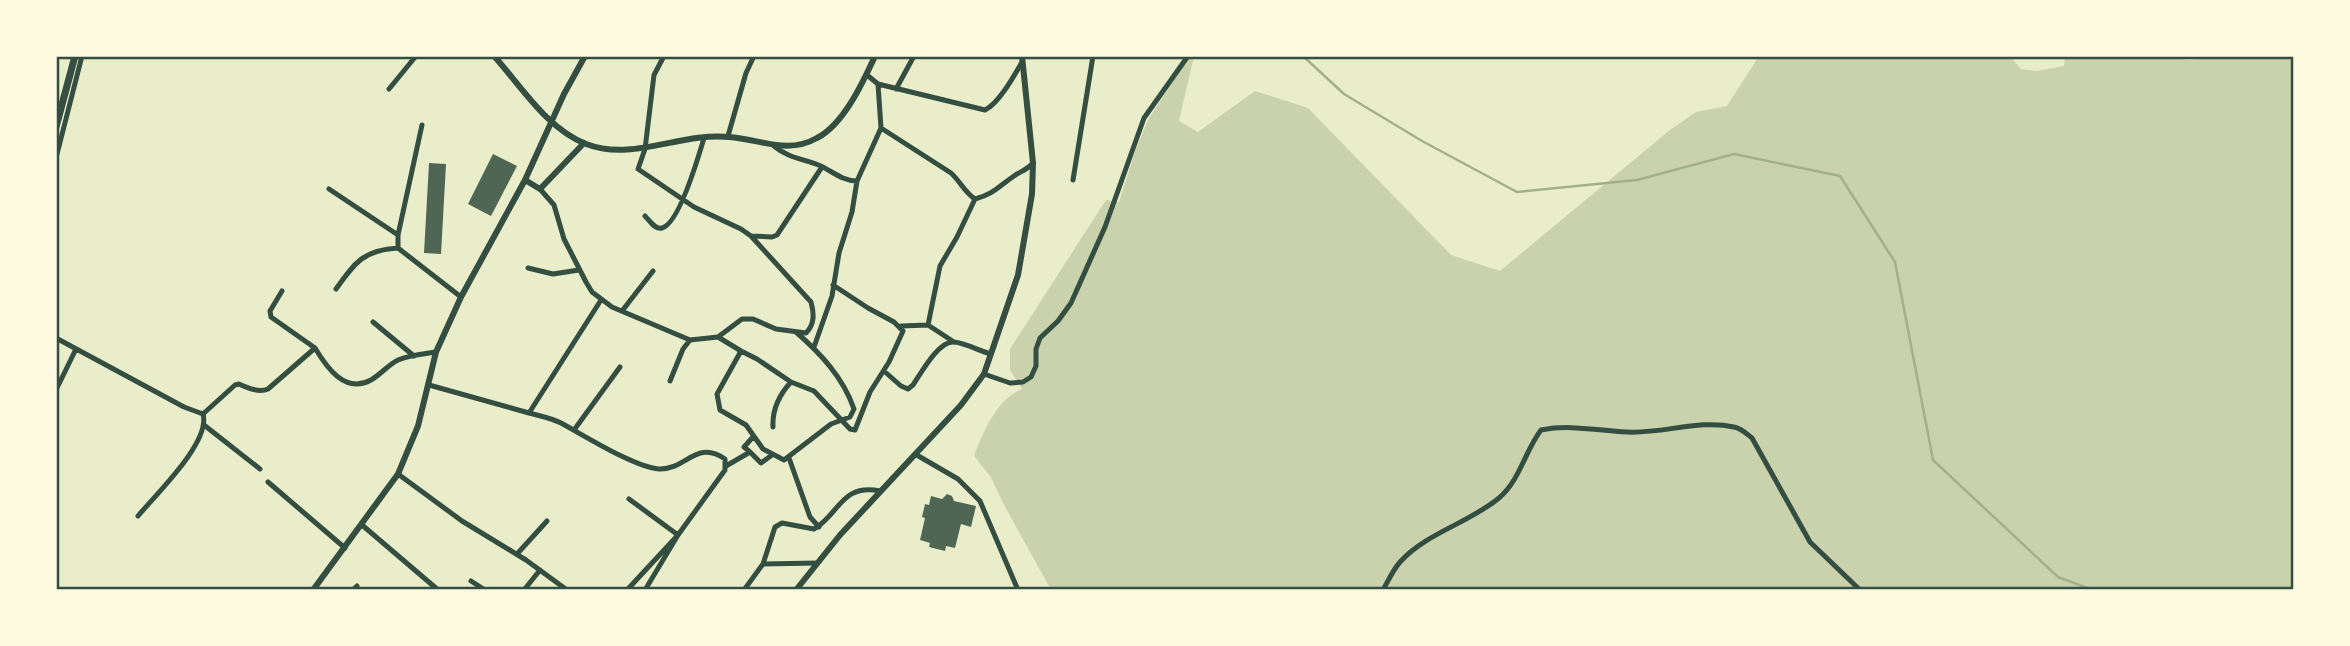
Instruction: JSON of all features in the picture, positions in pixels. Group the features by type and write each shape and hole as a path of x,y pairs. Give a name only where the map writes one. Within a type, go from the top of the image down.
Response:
{"main road":[{"path":"56,127 75,56"}],"street":[{"path":"56,158 82,56"},
{"path":"389,89 416,56"},
{"path":"494,56 552,123 584,144 619,149 645,149 728,136 774,146 798,145 820,137 840,117 867,75 875,56"},
{"path":"313,590 398,474 418,426 436,352 461,297 526,180 569,84 585,56"},
{"path":"664,56 654,75 645,149 638,169 694,207 751,236 811,302 826,311"},
{"path":"728,136 746,73 754,56"},
{"path":"896,89 914,56"},
{"path":"1073,180 1093,56"},
{"path":"984,374 1010,383 1023,382 1031,377 1036,366 1036,349 1040,338 1058,321 1071,303 1105,227 1144,118 1188,56"},
{"path":"867,75 878,84 985,110 990,108 1009,85 1022,59"},
{"path":"796,590 839,535 961,405 984,374 1018,275 1032,194 1033,163 1022,59"},
{"path":"814,347 833,285 858,181 881,128 878,84"},
{"path":"398,248 398,235 422,125"},
{"path":"881,128 951,173 961,183 967,195 975,200"},
{"path":"645,216 656,228 666,227 683,198 704,138"},
{"path":"540,189 584,144"},
{"path":"774,146 785,155 822,167 841,178 858,181"},
{"path":"928,325 940,265 975,200 991,195 1033,163"},
{"path":"751,236 777,235 822,167"},
{"path":"526,180 540,189 554,205 564,239 592,292 622,311 690,340 718,337 742,319 753,319 776,329 806,333 810,329 814,311 811,302"},
{"path":"329,189 398,235"},
{"path":"336,289 362,257 378,249 398,248 461,297"},
{"path":"528,268 552,274 579,270"},
{"path":"622,311 653,271"},
{"path":"833,285 901,326 928,325 954,342 991,354"},
{"path":"282,291 270,311 271,317 315,348 346,384 368,382 396,361 436,352"},
{"path":"529,413 601,300"},
{"path":"373,322 414,356"},
{"path":"718,337 791,382 814,391 850,429 855,430 870,392 901,340 901,326"},
{"path":"741,351 716,394 720,410 746,425 763,449 779,459 789,458 810,438 840,419 853,415 851,400 832,369 814,347 793,330"},
{"path":"56,338 184,407 203,414"},
{"path":"670,381 690,340"},
{"path":"884,371 908,389 914,385 938,349 946,342 954,342"},
{"path":"56,390 76,348"},
{"path":"203,414 235,385 264,391 268,389 315,348"},
{"path":"574,430 620,367"},
{"path":"773,427 772,414 782,392 791,382"},
{"path":"429,385 557,421 614,452 648,466 671,467 699,452 718,454 724,459 725,471 678,535 645,590"},
{"path":"138,516 183,463 204,425 203,414"},
{"path":"204,425 260,469"},
{"path":"1382,590 1399,563 1417,548 1501,497 1511,485 1541,429 1568,426 1627,432 1652,432 1689,426 1738,427 1752,438 1810,542 1860,590"},
{"path":"753,437 744,447 761,463 772,455"},
{"path":"726,466 750,452"},
{"path":"915,454 958,479 980,501 1018,590"},
{"path":"789,458 810,517 819,527"},
{"path":"398,474 462,521 517,554 568,590"},
{"path":"268,482 345,548"},
{"path":"744,590 763,564 775,527 782,523 814,529 819,527 847,496 864,490 880,491"},
{"path":"629,499 678,535"},
{"path":"517,554 547,521"},
{"path":"362,525 437,589"},
{"path":"626,590 678,535"},
{"path":"763,564 818,563"},
{"path":"524,590 540,570"},
{"path":"471,581 485,590"}],"green space":[{"path":"1190,56 1194,56 1179,121 1198,132 1255,91 1308,108 1451,255 1500,271 1670,130 1696,112 1727,106 1759,56 2010,56 2021,69 2037,71 2064,66 2065,56 2150,56 2190,60 2224,56 2294,56 2294,590 1051,590 991,477 974,456 998,408 1022,389 1010,370 1010,349 1106,200 1119,202 1149,118"}],"building":[{"path":"493,154 517,166 491,216 468,204"},
{"path":"429,163 446,164 441,254 424,253"},
{"path":"947,494 952,496 954,501 976,506 971,527 961,524 955,548 946,546 945,551 929,547 930,543 920,540 925,504 929,505 931,496 942,499"}],"waterway":[{"path":"1303,56 1344,94 1422,141 1517,192 1637,180 1734,154 1840,176 1895,262 1933,460 2058,577 2093,590"}]}
